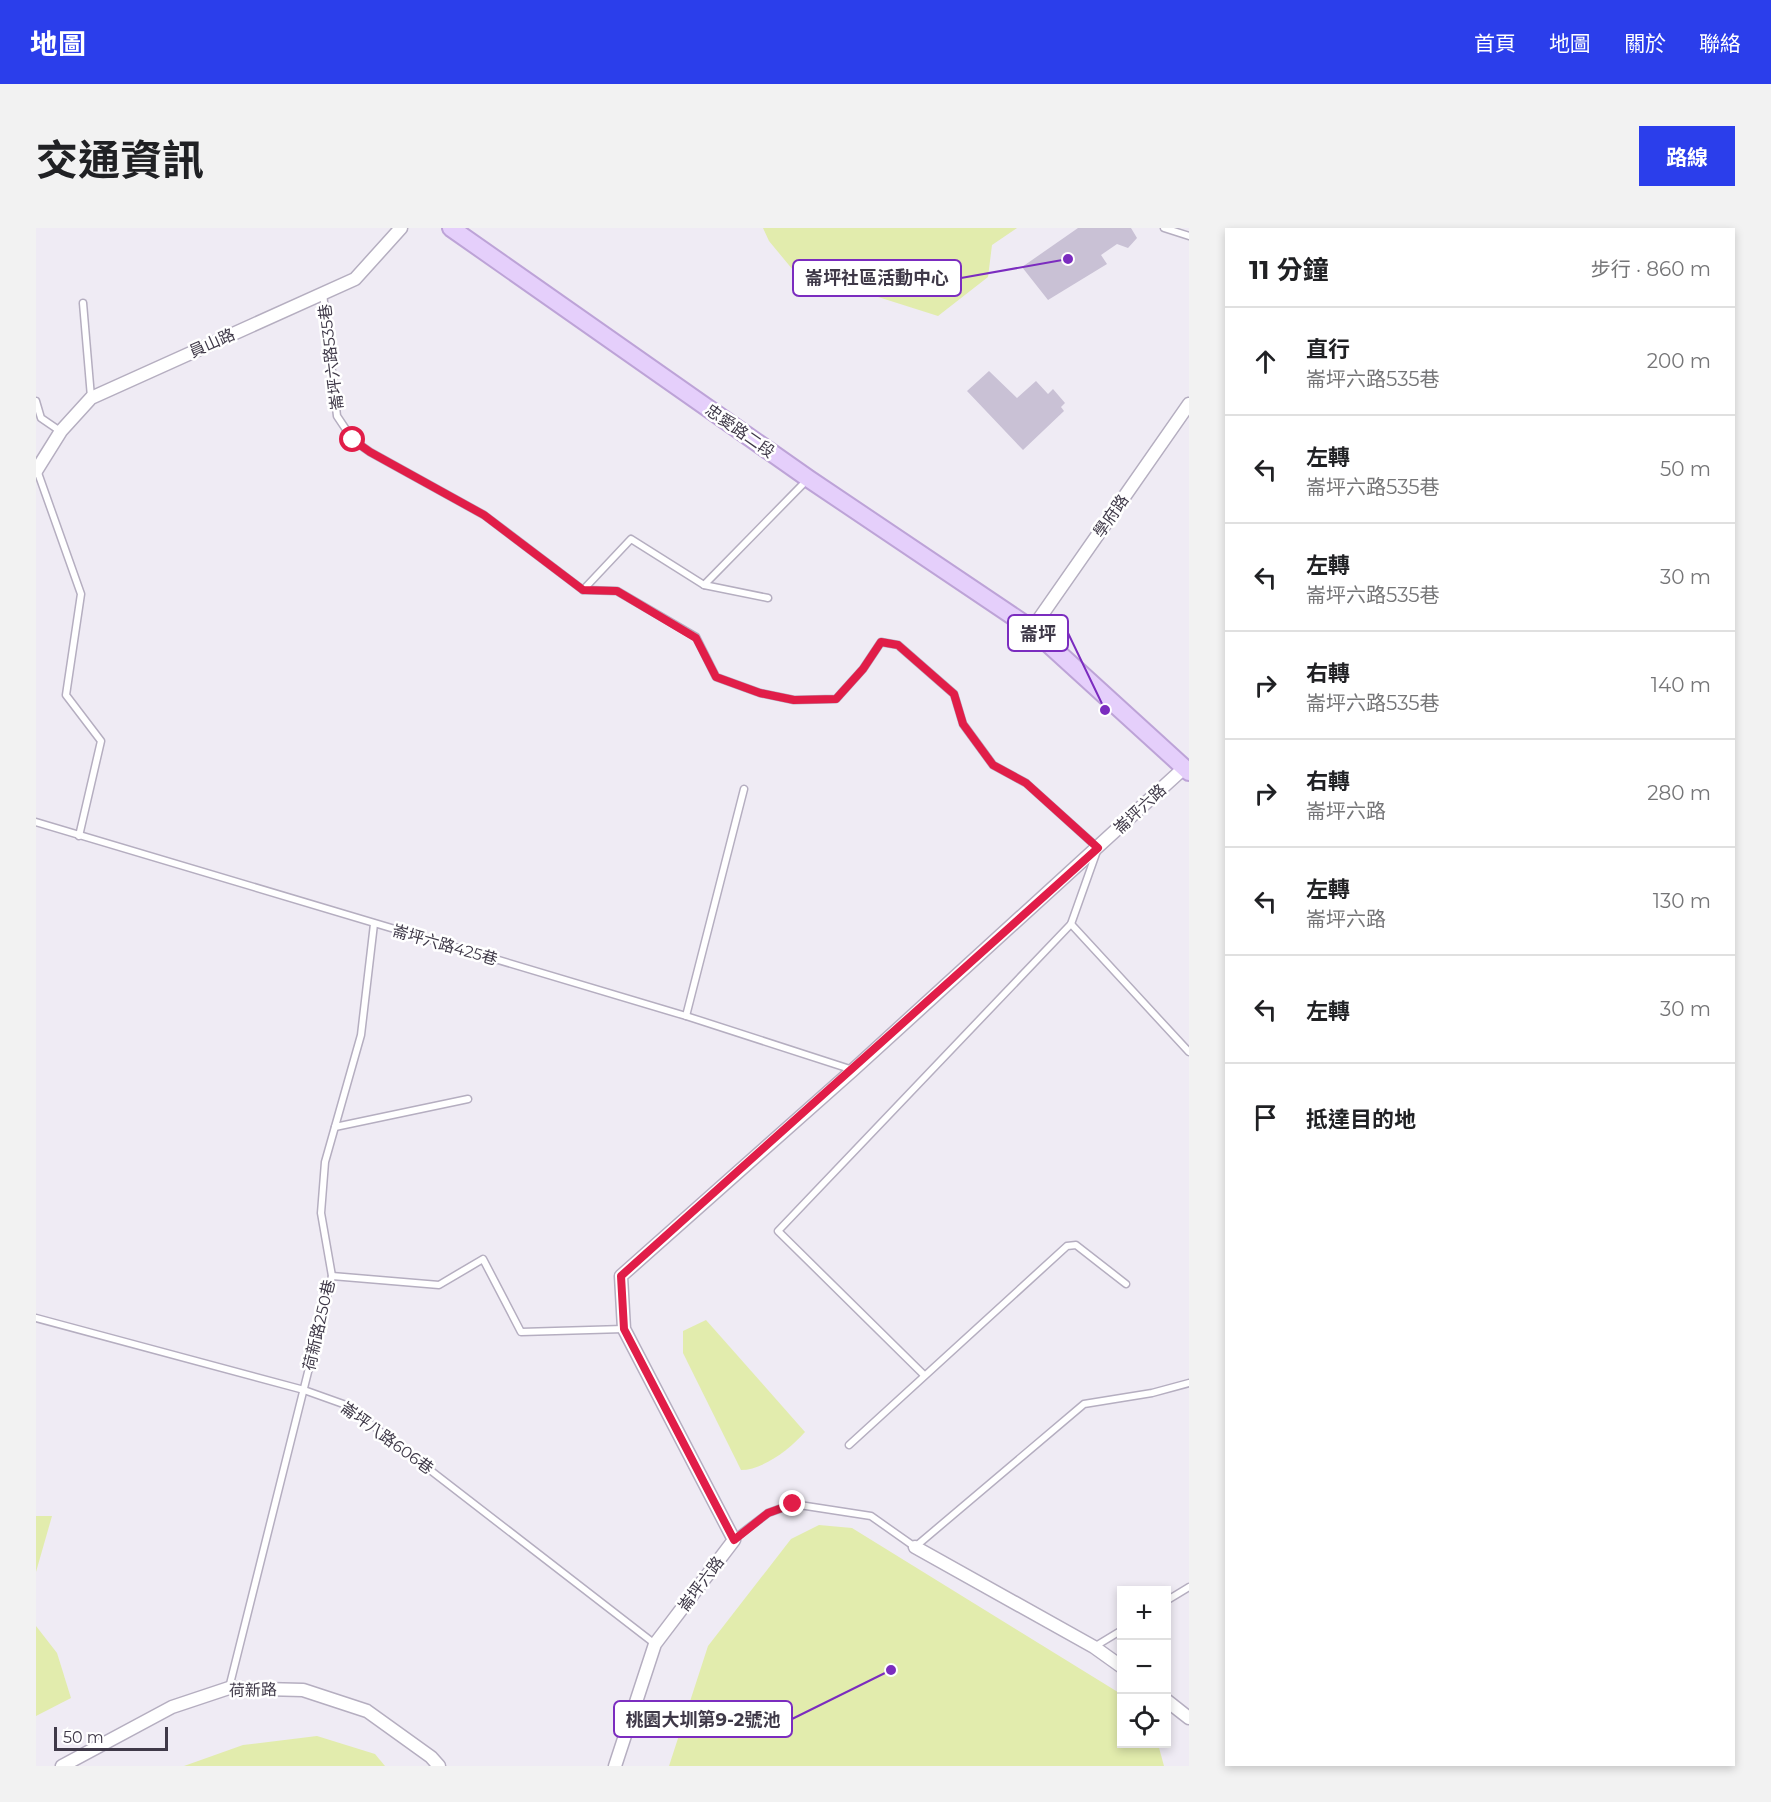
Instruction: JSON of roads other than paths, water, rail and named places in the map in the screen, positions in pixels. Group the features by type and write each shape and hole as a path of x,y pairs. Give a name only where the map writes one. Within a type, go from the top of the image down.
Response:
{"main road":[{"name":"忠愛路二段","path":"451,228 809,479 1032,629 1186,770"}],"street":[{"name":"員山路","path":"37,471 61,432 91,398 355,279 401,228"},
{"name":"學府路","path":"1032,629 1189,404"},
{"name":"崙坪六路","path":"615,1766 655,1644 734,1540 624,1329 621,1276 1186,770"},
{"path":"915,1547 1094,1647 1117,1663"},
{"name":"荷新路","path":"62,1766 172,1707 229,1689 303,1690 367,1712 431,1757 439,1766"},
{"path":"1171,1703 1189,1718"}],"lane":[{"path":"1164,228 1189,236"},
{"name":"崙坪六路535巷","path":"323,293 337,416 353,440 370,452 484,515 583,590"},
{"path":"83,303 91,398"},
{"path":"36,401 38,417 61,432"},
{"path":"37,471 81,594 66,695 101,741 79,836"},
{"path":"705,585 809,479"},
{"path":"583,590 631,539 705,585 768,598"},
{"path":"583,590 617,591 696,638 716,677 760,693 794,700 836,699 863,669 881,642 898,645 954,694 963,724 993,765 1026,783 1098,848 1071,924 778,1231 924,1375"},
{"path":"686,1016 744,789"},
{"name":"崙坪六路425巷","path":"36,822 686,1016 853,1070"},
{"name":"荷新路250巷","path":"229,1689 332,1276 321,1213 325,1162 361,1035 374,924"},
{"path":"1071,924 1189,1052"},
{"path":"335,1127 468,1099"},
{"path":"849,1445 1067,1246 1076,1245 1126,1284"},
{"path":"332,1276 439,1285 483,1259 521,1332 624,1329"},
{"name":"崙坪八路606巷","path":"36,1318 304,1390 346,1405 655,1644"},
{"path":"734,1540 768,1513 793,1504 871,1516 915,1547 1084,1404 1152,1393 1189,1383"},
{"path":"1171,1598 1189,1587"},
{"path":"1094,1647 1117,1633"}],"place":[{"name":"崙坪社區活動中心","path":"1068,259"},
{"name":"崙坪","path":"1105,710"},
{"name":"桃園大圳第9-2號池","path":"891,1670"}]}
